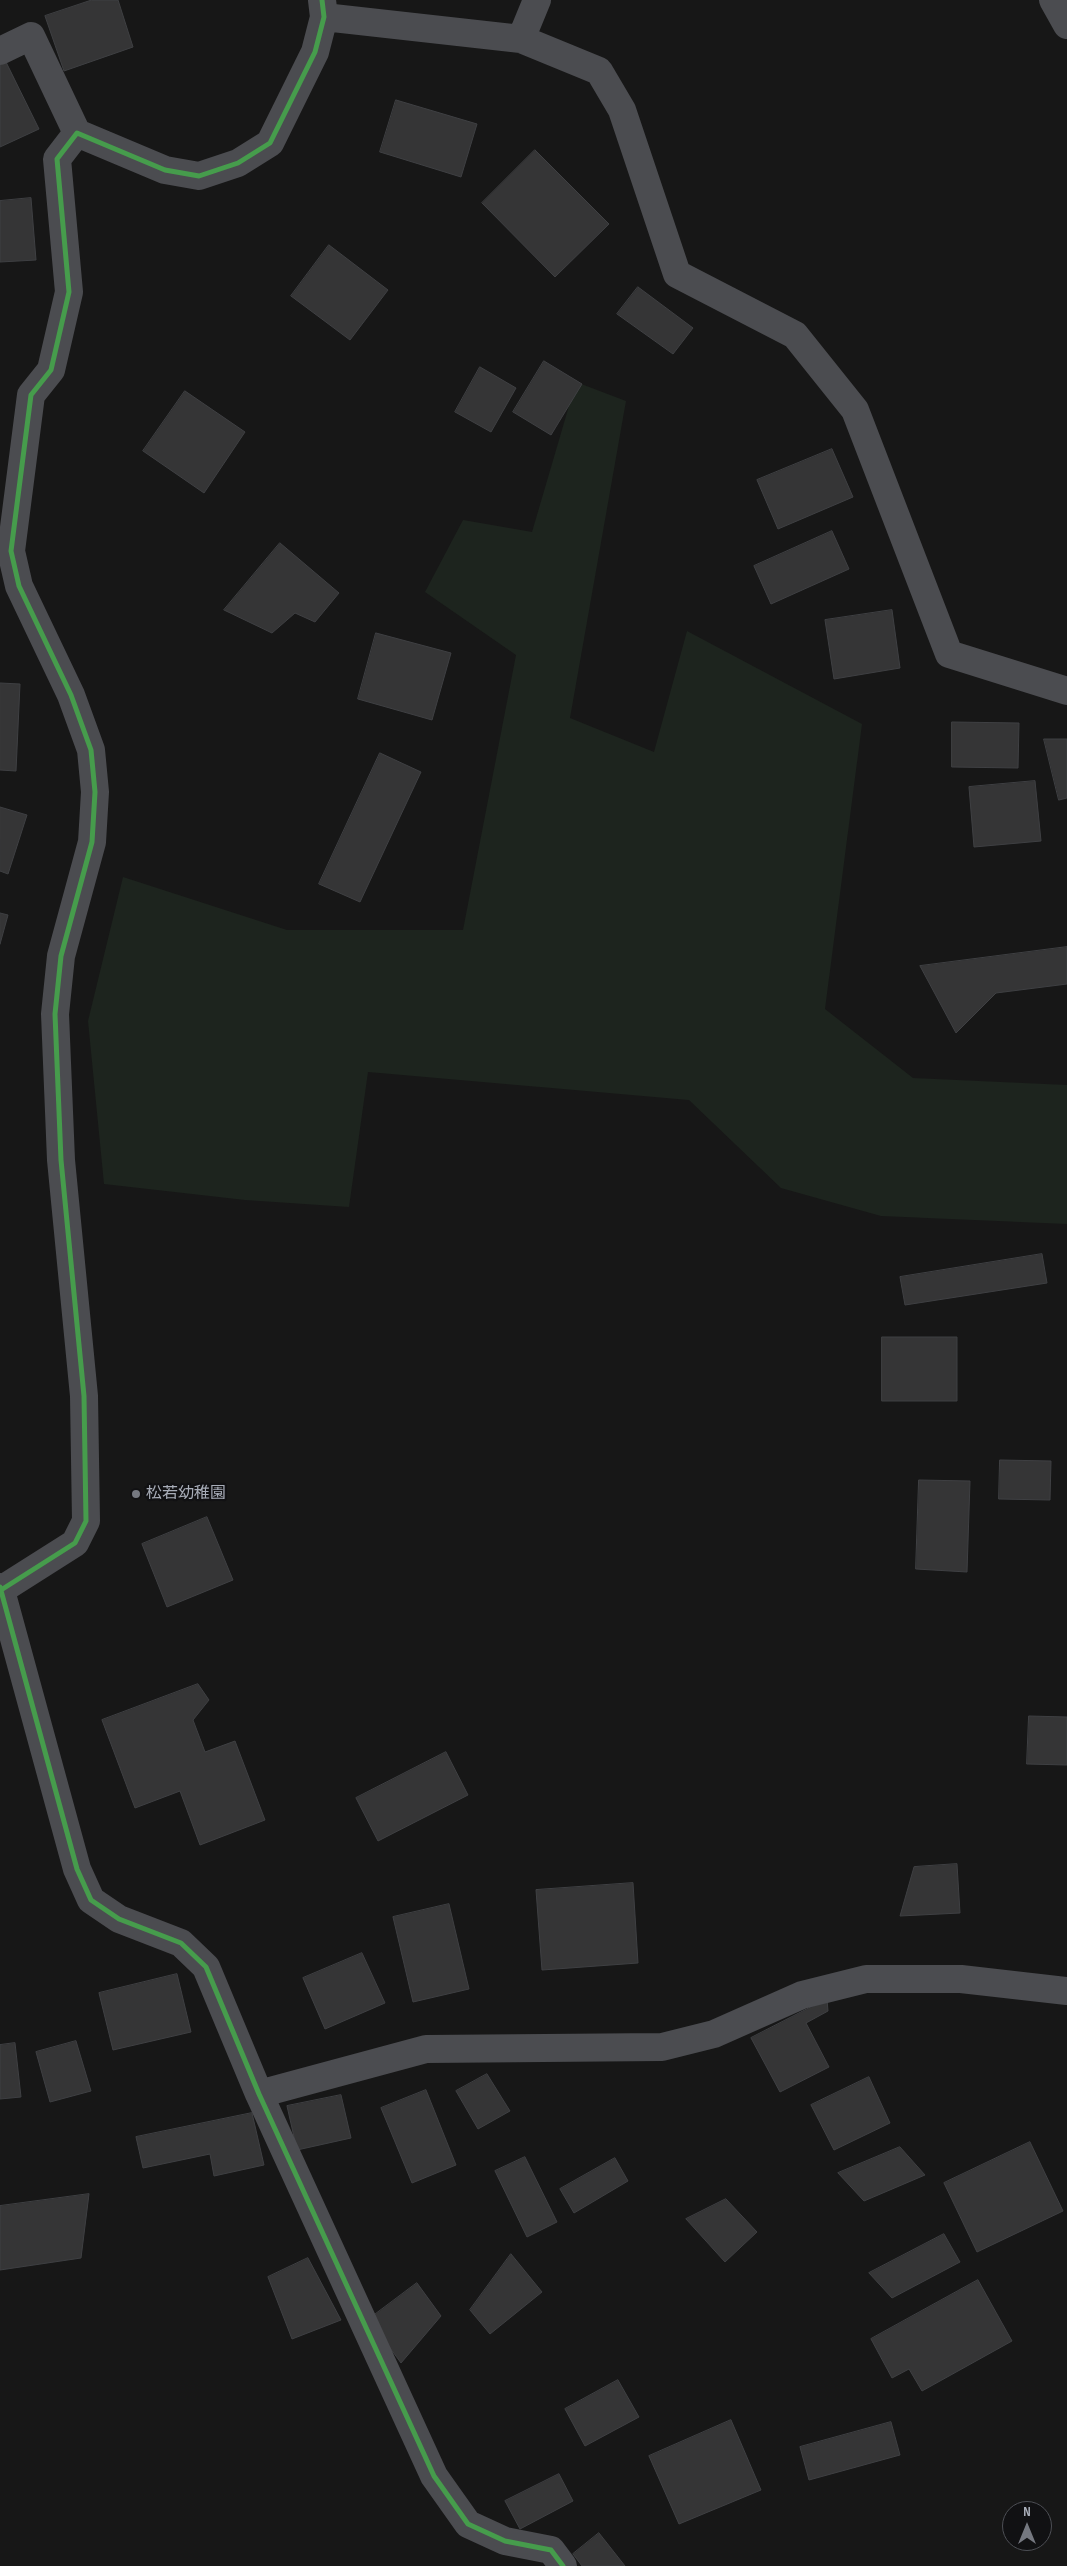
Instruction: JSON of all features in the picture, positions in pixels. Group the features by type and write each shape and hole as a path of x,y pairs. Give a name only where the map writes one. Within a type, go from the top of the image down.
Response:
{"street":[{"path":"521,39 537,0"},
{"path":"1053,0 1067,25"},
{"path":"0,51 31,36 77,133 165,170 198,176 238,164 270,143 315,52 323,8 521,39 599,70 622,110 677,274 795,336 855,410 949,654 1067,691"},
{"path":"77,133 57,159 69,292 51,370 31,395 11,551 19,586 71,695 84,732 90,750 95,792 92,842 61,956 55,1014 61,1160 84,1396 86,1520 75,1543 0,1589 77,1869 90,1900 119,1919 181,1943 206,1967 259,2094 434,2476 468,2524 506,2541 551,2550 564,2566"},
{"path":"259,2094 426,2049 662,2047 714,2034 802,1995 866,1979 962,1979 1067,1991"}],"shaded area":[{"path":"576,382 626,401 570,718 654,752 687,631 862,724 825,1009 913,1078 1067,1085 1067,1224 881,1216 781,1188 689,1100 368,1072 349,1207 245,1200 104,1184 88,1021 123,877 287,930 463,930 516,655 425,592 463,520 532,532"}],"building":[{"path":"92,0 118,0 133,47 64,71 45,16"},
{"path":"5,60 39,129 0,147 0,63"},
{"path":"396,100 477,124 461,177 380,152"},
{"path":"535,150 609,224 555,277 482,203"},
{"path":"31,198 36,260 0,262 0,201"},
{"path":"329,245 388,290 350,340 291,296"},
{"path":"638,287 693,328 673,354 617,314"},
{"path":"544,361 582,384 551,435 513,412"},
{"path":"480,367 516,388 491,432 455,412"},
{"path":"185,391 245,432 204,493 143,451"},
{"path":"832,449 853,497 778,529 757,480"},
{"path":"832,531 849,569 771,604 754,566"},
{"path":"280,543 339,593 315,622 295,613 272,633 224,610"},
{"path":"892,610 900,668 834,679 825,620"},
{"path":"376,633 451,653 432,720 358,699"},
{"path":"0,683 20,684 16,771 0,770"},
{"path":"952,722 1019,723 1018,768 952,767"},
{"path":"1044,739 1067,739 1067,798 1059,800"},
{"path":"380,753 421,772 360,902 319,884"},
{"path":"1035,781 1041,841 974,847 969,787"},
{"path":"0,807 27,815 8,874 0,871"},
{"path":"0,913 8,915 0,944"},
{"path":"1067,947 1067,984 996,993 956,1033 920,966"},
{"path":"1042,1254 1047,1283 905,1305 900,1277"},
{"path":"882,1337 957,1337 957,1401 882,1401"},
{"path":"1000,1460 1051,1461 1050,1500 999,1499"},
{"path":"919,1480 970,1481 967,1572 916,1569"},
{"path":"207,1517 233,1580 167,1607 142,1544"},
{"path":"198,1684 209,1700 193,1720 205,1752 235,1741 265,1820 200,1845 180,1791 135,1808 102,1720"},
{"path":"1029,1716 1067,1717 1067,1765 1027,1764"},
{"path":"446,1752 468,1795 378,1841 356,1798"},
{"path":"957,1864 960,1913 900,1916 914,1867"},
{"path":"633,1883 638,1963 542,1970 536,1890"},
{"path":"449,1904 469,1989 413,2002 393,1917"},
{"path":"362,1953 385,2003 325,2029 303,1978"},
{"path":"177,1974 191,2032 113,2050 99,1993"},
{"path":"827,1999 828,2011 806,2023 829,2067 780,2092 751,2038"},
{"path":"76,2041 91,2091 50,2102 36,2052"},
{"path":"15,2043 21,2097 0,2099 0,2045"},
{"path":"487,2074 510,2111 478,2129 456,2091"},
{"path":"869,2077 890,2123 834,2150 811,2105"},
{"path":"426,2090 456,2165 412,2183 381,2108"},
{"path":"341,2095 351,2138 297,2150 287,2106"},
{"path":"252,2113 264,2165 214,2176 210,2154 143,2168 136,2137"},
{"path":"1030,2142 1063,2211 977,2252 944,2183"},
{"path":"900,2147 925,2175 864,2201 838,2173"},
{"path":"525,2157 557,2222 527,2237 495,2171"},
{"path":"615,2158 628,2181 574,2213 560,2189"},
{"path":"89,2194 81,2258 0,2270 0,2206"},
{"path":"726,2199 757,2232 725,2262 686,2219"},
{"path":"944,2234 960,2262 892,2298 869,2273"},
{"path":"511,2254 542,2292 490,2334 470,2310"},
{"path":"308,2258 341,2320 292,2339 268,2277"},
{"path":"978,2280 1012,2341 922,2391 909,2369 892,2378 871,2339"},
{"path":"417,2283 441,2316 401,2363 369,2319"},
{"path":"618,2380 639,2417 585,2446 565,2409"},
{"path":"731,2420 761,2490 679,2524 649,2456"},
{"path":"891,2422 900,2455 809,2480 800,2447"},
{"path":"559,2474 573,2501 520,2529 505,2501"},
{"path":"599,2533 625,2566 582,2566 573,2554"}],"cycle path":[{"path":"1,1590 75,1543 86,1521 84,1396 61,1160 55,1014 61,956 92,842 95,792 91,750 71,695 19,586 11,551 31,395 51,370 69,292 57,159 77,133 165,170 199,176 238,163 270,143 315,52 324,17 322,0"},
{"path":"0,1587 77,1869 91,1900 119,1919 181,1943 206,1967 259,2094 434,2476 468,2524 505,2541 551,2550 563,2566"}],"place":[{"name":"松若幼稚園","path":"136,1494"}]}
